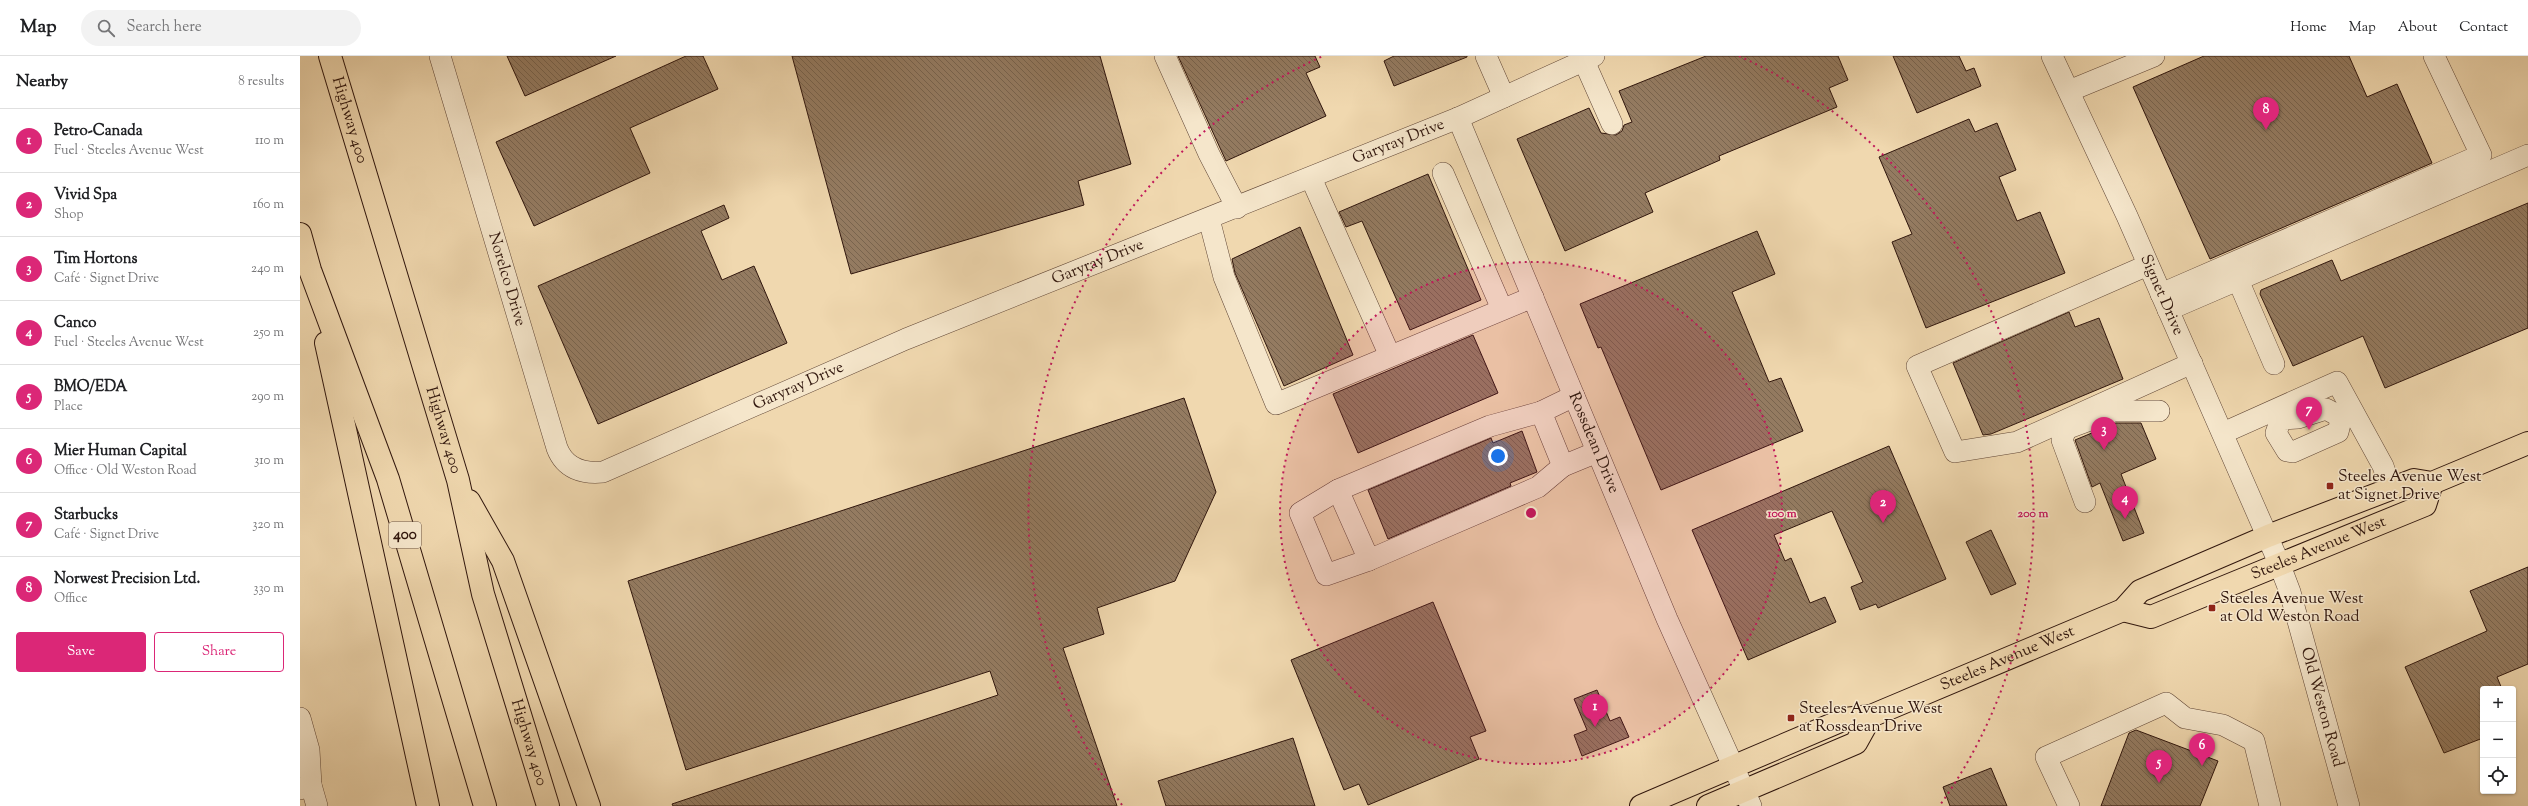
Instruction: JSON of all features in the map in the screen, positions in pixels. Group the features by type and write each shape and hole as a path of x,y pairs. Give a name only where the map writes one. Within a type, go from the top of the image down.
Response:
{"main road":[{"name":"Highway 400","path":"330,56 458,480 483,594 548,806"},
{"name":"400","path":"300,234 310,270 388,479 485,806"},
{"path":"310,270 358,494 428,806"},
{"name":"Steeles Avenue West","path":"1641,806 1845,719 1871,716 2123,610 2140,592 2268,536 2414,480 2432,483 2528,443"},
{"path":"458,480 503,561 589,806"},
{"name":"Steeles Avenue West","path":"2123,610 2151,617 2425,505 2432,483"},
{"path":"1708,806 1748,798 1856,743 1871,716"}],"street":[{"name":"Norelco Drive","path":"440,56 561,458 575,469 590,473 603,472"},
{"path":"1165,56 1209,154 1237,208"},
{"path":"1486,56 1504,97"},
{"name":"Signet Drive","path":"2052,56 2165,302 2268,536"},
{"path":"2066,85 2118,56"},
{"path":"2066,85 2154,56"},
{"path":"2165,302 2482,154 2434,56"},
{"name":"Garyray Drive","path":"603,472 906,339 1237,208 1458,118 1589,58"},
{"path":"1589,58 1612,124"},
{"name":"Rossdean Drive","path":"1458,118 1667,619 1748,798"},
{"path":"2165,302 2238,280 2528,155"},
{"path":"1443,173 1502,309"},
{"path":"1311,178 1390,356"},
{"path":"1209,219 1224,277 1276,404 1533,297"},
{"path":"2148,265 1917,366 1955,452 2017,442 2192,363"},
{"path":"2238,280 2274,364"},
{"path":"2223,433 2279,414 2337,382 2383,466 2391,489"},
{"path":"1574,396 1541,412 1490,426 1338,490 1300,513 1326,575 1369,560 1538,487 1563,466 1597,452"},
{"path":"2085,502 2062,440 2066,429 2114,411 2159,411"},
{"path":"1541,412 1563,466"},
{"path":"1338,490 1369,560"},
{"name":"Old Weston Road","path":"2268,536 2280,563 2290,592 2349,806"},
{"path":"2069,806 2046,757 2166,703 2185,718 2223,725 2254,741 2270,806"},
{"path":"300,718 309,750 306,787 317,806"}],"building":[{"path":"507,56 616,56 525,96"},
{"path":"686,56 703,56 718,89 630,128 650,173 534,226 496,142"},
{"path":"792,56 1100,56 1131,164 1078,181 1084,205 851,274"},
{"path":"1178,56 1315,56 1320,67 1306,73 1326,116 1226,161"},
{"path":"1394,56 1467,57 1394,86 1384,61"},
{"path":"1706,56 1838,56 1848,80 1829,88 1837,107 1719,156 1720,160 1645,193 1653,212 1565,251 1517,139 1589,108 1601,133 1616,135 1622,131 1624,125 1632,122 1619,91"},
{"path":"1893,56 1959,56 1966,71 1974,68 1981,86 1917,113"},
{"path":"2204,56 2349,56 2367,97 2397,84 2432,163 2210,259 2133,87"},
{"path":"1969,119 1975,132 1997,123 2016,170 1999,177 2017,221 2040,212 2065,273 1926,328 1892,242 1912,234 1879,157"},
{"path":"1428,174 1481,300 1410,330 1362,221 1346,227 1339,212"},
{"path":"2528,203 2528,328 2385,388 2363,336 2293,366 2260,294 2261,290 2332,260 2341,281"},
{"path":"724,205 729,218 701,231 722,280 754,266 787,343 598,424 538,286"},
{"path":"1300,227 1353,355 1284,386 1235,273 1232,259"},
{"path":"1757,231 1775,274 1732,292 1769,382 1781,378 1803,431 1661,490 1601,347 1598,348 1580,304"},
{"path":"2069,312 2075,327 2099,318 2123,379 1991,434 1983,435 1953,363"},
{"path":"1473,335 1498,393 1358,453 1333,394"},
{"path":"1184,398 1216,492 1175,581 1097,608 1104,634 1063,648 1117,806 673,806 672,804 998,695 990,671 686,770 628,581"},
{"path":"2116,423 2141,423 2156,459 2121,474 2144,533 2123,541 2100,483 2092,487 2075,440"},
{"path":"1522,431 1537,472 1510,483 1511,486 1388,539 1368,490 1491,438 1493,443"},
{"path":"1889,446 1946,579 1878,608 1876,604 1860,610 1851,587 1863,582 1832,511 1774,535 1785,561 1791,558 1810,603 1825,597 1836,622 1748,660 1692,530"},
{"path":"1991,530 2016,584 1991,595 1966,542"},
{"path":"2528,567 2528,664 2497,677 2501,686 2480,686 2480,739 2444,753 2405,667 2487,631 2470,591"},
{"path":"1433,602 1486,731 1470,737 1479,759 1368,805 1359,784 1344,790 1291,660"},
{"path":"1597,690 1610,721 1620,717 1629,737 1582,756 1574,735 1587,730 1574,699"},
{"path":"2136,730 2218,761 2200,806 2101,806 2129,733"},
{"path":"1293,738 1315,806 1166,806 1158,781"},
{"path":"1991,768 2007,806 1950,806 1943,787"}],"place":[{"name":"Norwest Precision Ltd.","path":"2266,130"},
{"name":"Starbucks","path":"2309,430"},
{"name":"Tim Hortons","path":"2104,450"},
{"name":"Steeles Avenue West at Signet Drive","path":"2330,486"},
{"name":"Canco","path":"2125,519"},
{"name":"Vivid Spa","path":"1883,523"},
{"name":"Steeles Avenue West at Old Weston Road","path":"2212,608"},
{"name":"Steeles Avenue West at Rossdean Drive","path":"1791,718"},
{"name":"Petro-Canada","path":"1595,727"},
{"name":"Mier Human Capital","path":"2202,766"},
{"name":"BMO/EDA","path":"2159,783"}]}
